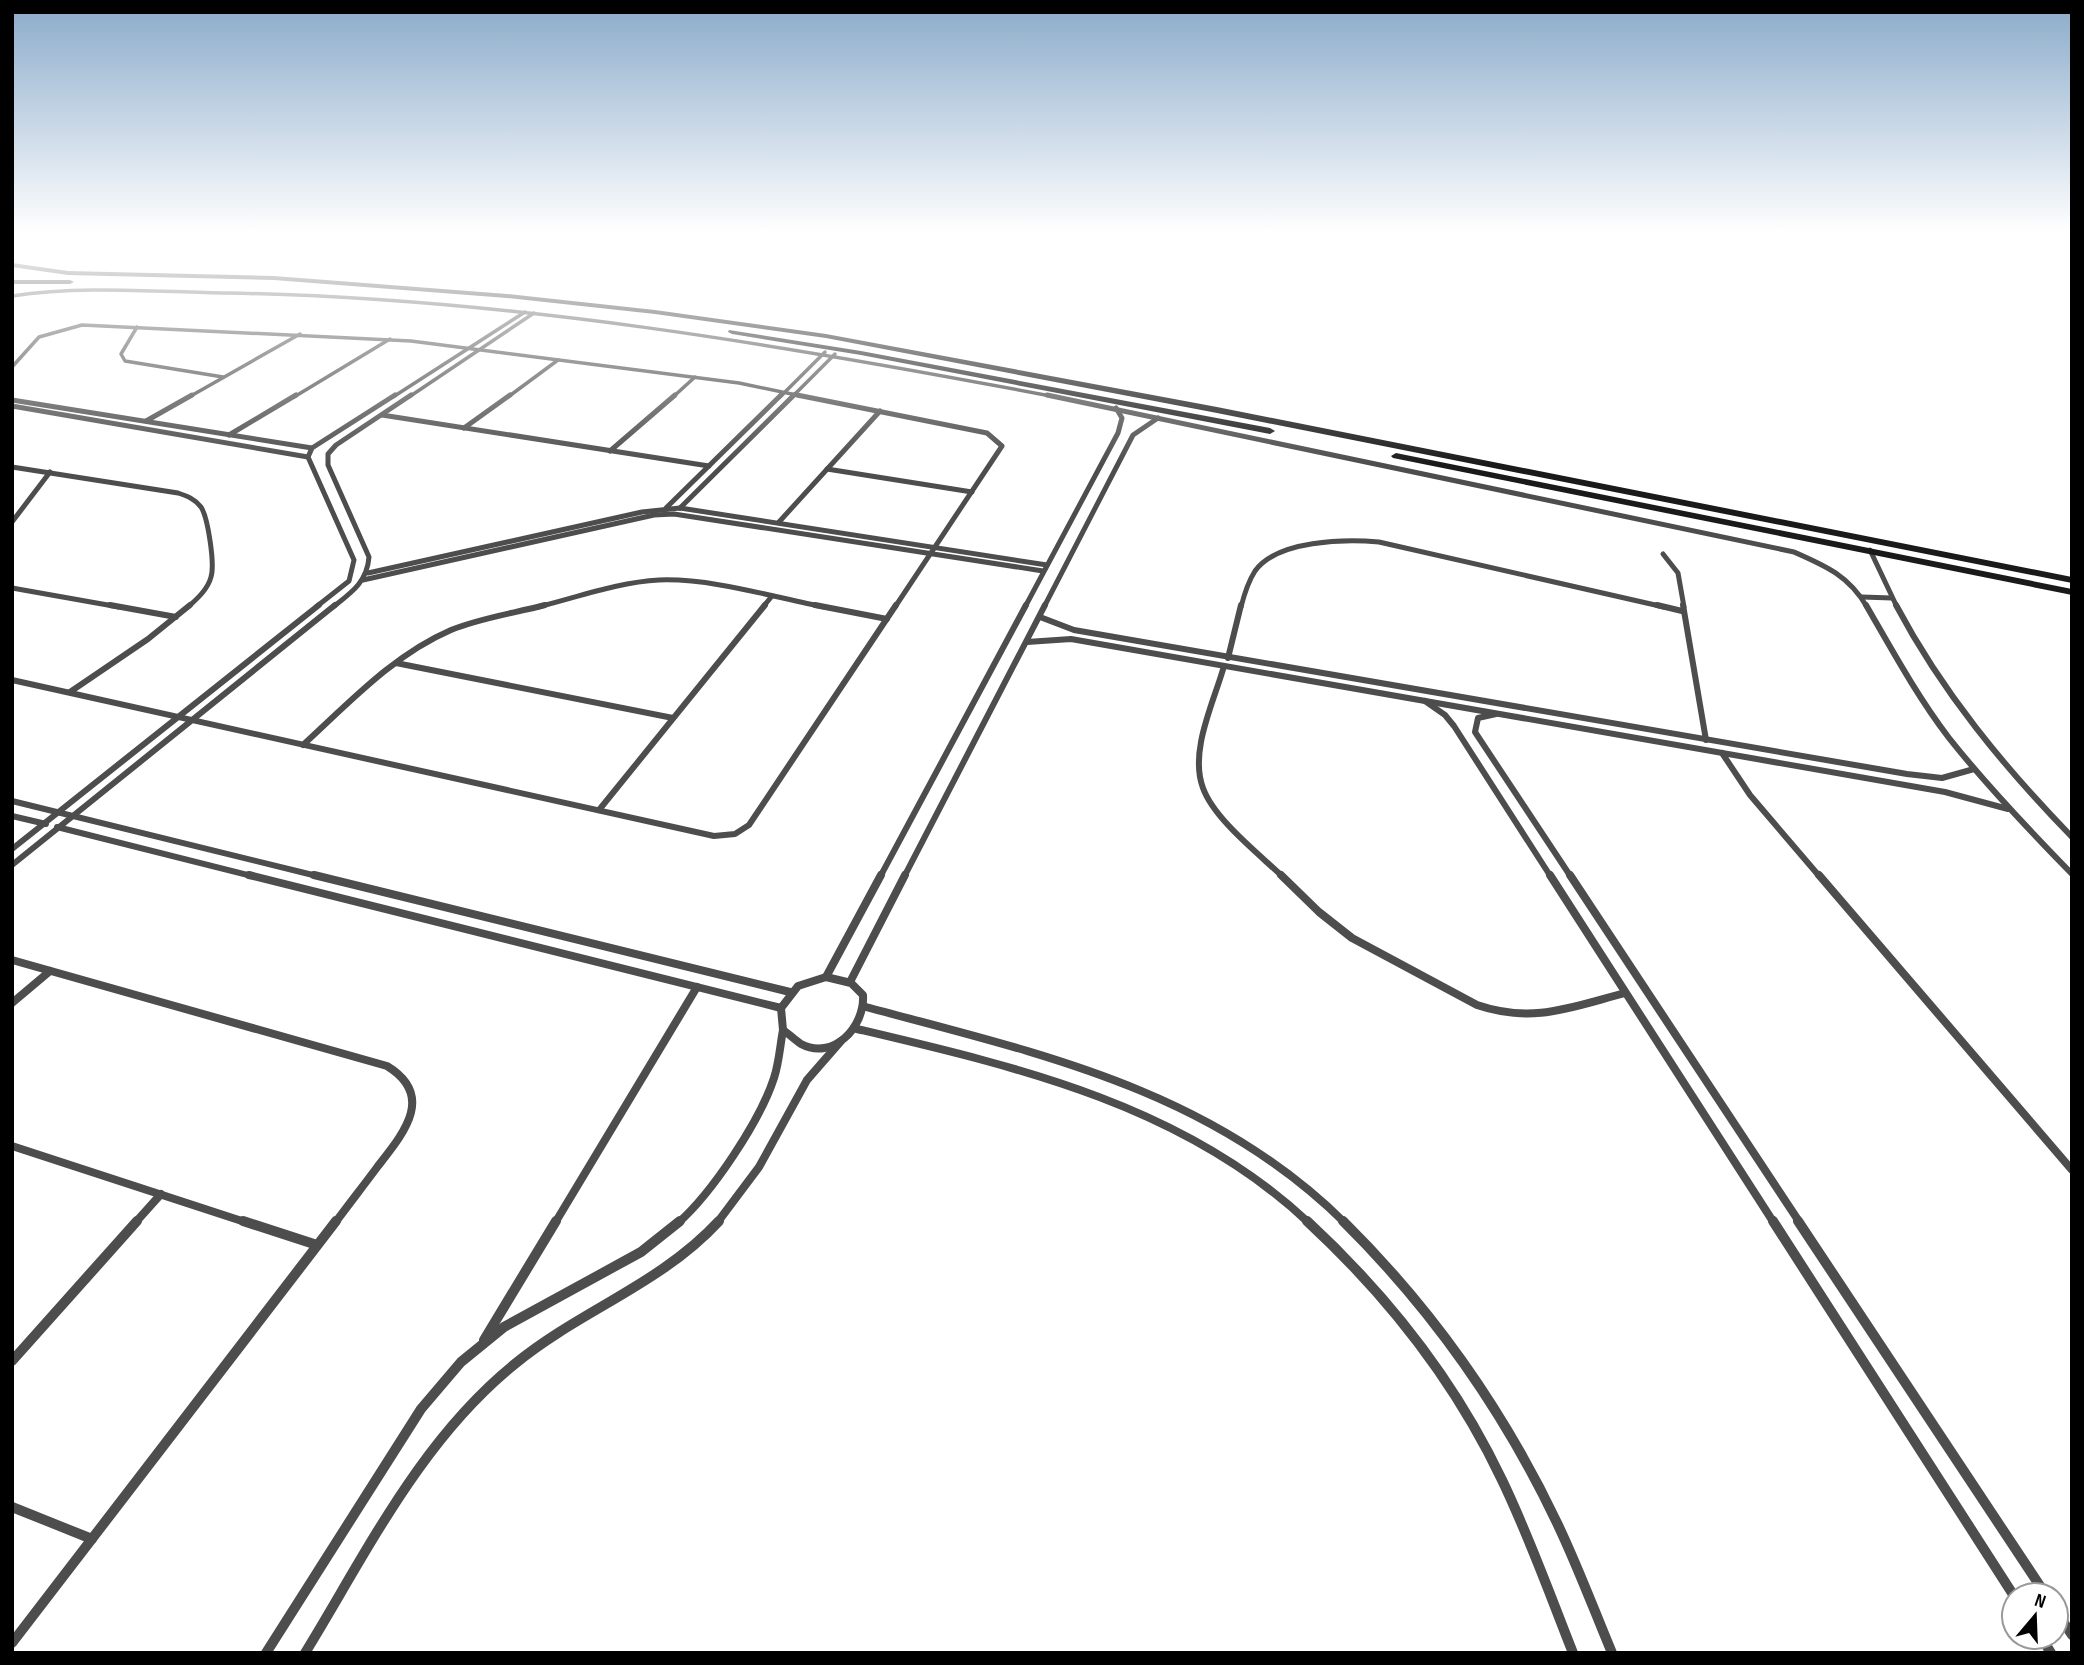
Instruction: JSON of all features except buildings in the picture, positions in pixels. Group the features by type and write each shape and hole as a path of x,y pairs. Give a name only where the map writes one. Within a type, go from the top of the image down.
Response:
{"street":[{"path":"484,309 535,313 825,352 1114,405 1176,413 2072,592"},
{"path":"533,309 652,316 852,341 2072,580"},
{"path":"593,314 604,310 601,309"},
{"path":"613,309 816,345 1114,405 1160,417 1783,548 1835,570 1862,597 1908,678 1974,769 2072,874"},
{"path":"12,849 344,586 355,565 308,457 312,448 526,312"},
{"path":"12,865 314,624 363,580 368,573 369,557 327,457 336,445 535,313"},
{"path":"12,366 32,342 52,332 89,325 391,339 695,377 785,391 996,438 1001,449 749,825 740,832 714,836 12,680"},
{"path":"137,327 121,354 125,361 224,377"},
{"path":"146,421 301,334"},
{"path":"229,435 391,339"},
{"path":"666,508 825,352"},
{"path":"680,508 835,354"},
{"path":"464,428 558,360"},
{"path":"610,451 695,377"},
{"path":"397,394 410,396"},
{"path":"12,400 312,448"},
{"path":"826,977 1118,433 1122,418 1114,405"},
{"path":"12,406 308,457"},
{"path":"69,416 80,411"},
{"path":"779,522 880,411"},
{"path":"850,982 1132,435 1160,417 1176,413"},
{"path":"382,415 709,466"},
{"path":"1344,436 1362,443 1355,448"},
{"path":"738,438 749,440"},
{"path":"1433,453 1428,458 1449,466"},
{"path":"12,467 169,491 185,495 201,505 206,513 211,576 199,597 176,617 71,692"},
{"path":"827,469 972,492"},
{"path":"12,522 50,472"},
{"path":"363,580 666,508 779,522 1045,568"},
{"path":"368,573 654,515 674,514 933,550"},
{"path":"804,533 809,527"},
{"path":"1228,658 1252,578 1261,564 1278,554 1342,540 1379,542 1682,611"},
{"path":"1870,550 1892,598 1962,712 2008,769 2072,837"},
{"path":"1664,554 1678,573 1682,611 1706,740"},
{"path":"303,745 396,663 423,643 454,629 635,583 683,580 887,618"},
{"path":"12,587 176,617"},
{"path":"599,810 772,596"},
{"path":"1862,597 1892,598"},
{"path":"1040,617 1064,628 1095,634 1884,771 1942,778 1961,775 1974,769"},
{"path":"301,621 314,624"},
{"path":"1091,643 1095,634"},
{"path":"1027,642 1060,638 1091,643 1945,792 2010,810"},
{"path":"396,663 673,718"},
{"path":"1224,666 1202,750 1200,773 1205,794 1220,816 1335,926 1390,961 1478,1005 1498,1012 1539,1015 1625,993"},
{"path":"1425,701 1450,720 2004,1581"},
{"path":"1496,713 1478,718 1474,724 1487,751 2037,1581"},
{"path":"1470,753 1487,751"},
{"path":"1722,753 1750,795 2072,1170"},
{"path":"1884,771 1886,782"},
{"path":"12,801 790,992"},
{"path":"12,816 781,1008"},
{"path":"12,960 387,1066 404,1078 413,1096 411,1119 405,1131 12,1643"},
{"path":"12,1003 50,971"},
{"path":"266,1653 421,1409 447,1377 482,1343 528,1313 641,1252 698,1203 733,1157 766,1095 779,1063 783,1030 781,1008 790,992 807,981 826,977 850,982 864,997 866,1007 857,1029 841,1041 807,1078 753,1176 701,1240 655,1280 576,1322 526,1354 486,1387 454,1421 430,1450 305,1653"},
{"path":"482,1343 697,987"},
{"path":"866,1007 1038,1052 1148,1091 1203,1117 1258,1149 1337,1211 1419,1301 1494,1408 1550,1509 1612,1653"},
{"path":"857,1029 1030,1073 1133,1108 1218,1154 1315,1228 1382,1294 1455,1397 1501,1478 1573,1653"},
{"path":"783,1030 803,1045 822,1046 841,1041"},
{"path":"12,1146 317,1245"},
{"path":"12,1361 161,1194"},
{"path":"12,1507 92,1539"}]}
